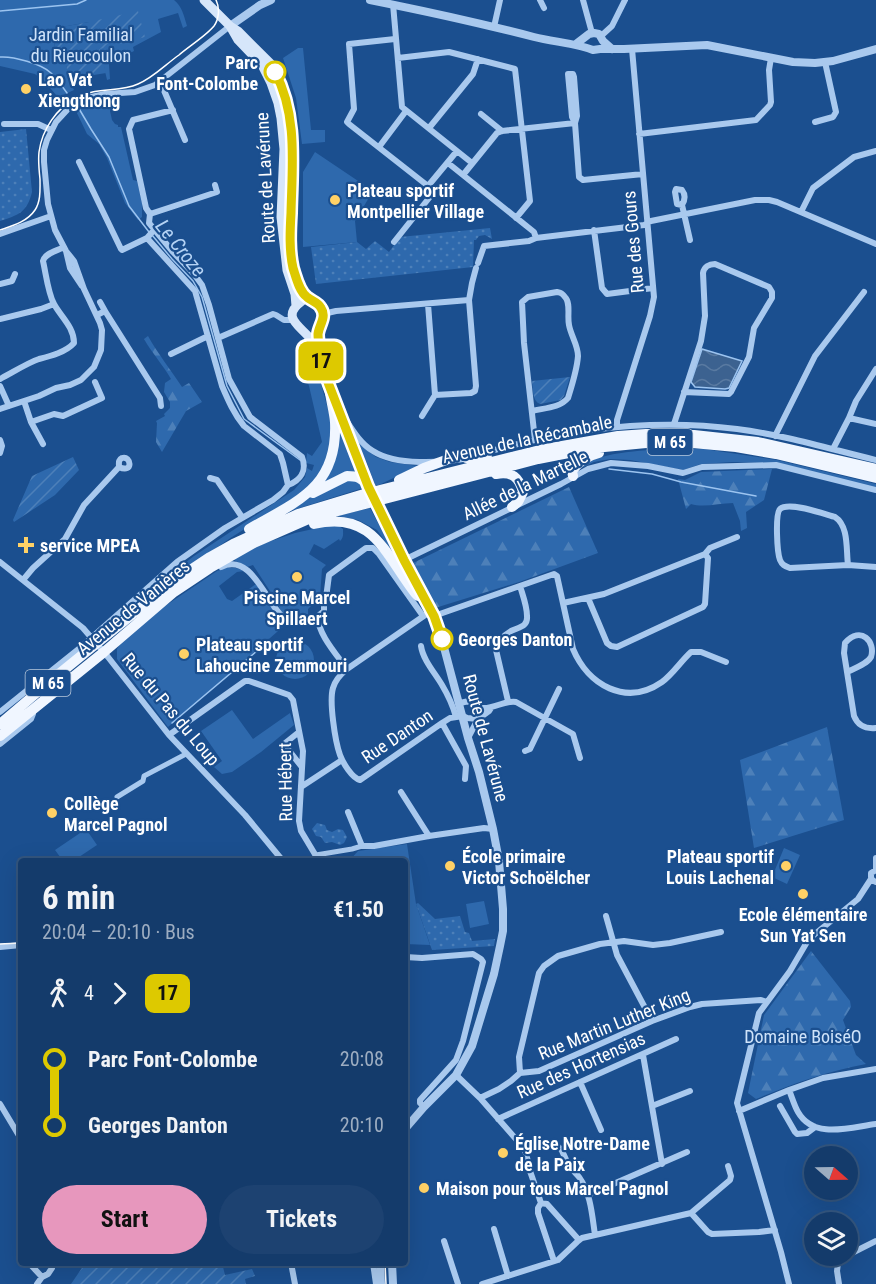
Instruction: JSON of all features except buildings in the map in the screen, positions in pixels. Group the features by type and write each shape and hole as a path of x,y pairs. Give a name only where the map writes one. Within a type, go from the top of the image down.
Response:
{"main road":[{"name":"Route de Lavérune","path":"204,0 272,64 286,99 292,136 289,237 293,267 306,297 312,301"},
{"name":"Route de Lavérune","path":"230,26 238,40 262,65 278,104 284,149 281,217 287,270 295,294 296,306"},
{"path":"304,301 312,301 320,306 323,314 321,325 310,331 301,330 295,324 292,315 296,306 304,301"},
{"name":"Route de Lavérune","path":"318,353 320,347 318,334 321,325"},
{"name":"Route de Lavérune","path":"301,330 318,353 369,497"},
{"name":"M 65","path":"234,544 241,534 287,509 325,475 333,453 335,423 329,385"},
{"name":"Avenue de la Récambale","path":"369,497 381,489 537,445 646,434 693,435 758,442 876,469"},
{"path":"573,476 572,471 576,465 588,456 646,443"},
{"name":"Avenue de la Récambale","path":"369,497 464,478 570,452 646,443 736,447 776,454 876,478"},
{"path":"466,458 537,445"},
{"path":"381,489 446,460"},
{"path":"464,478 503,473 514,476 519,480 523,492 518,502 512,507"},
{"name":"M 65","path":"301,498 347,476 361,478 369,497"},
{"name":"Avenue de Vanières","path":"0,724 97,644 238,551 311,518 369,497"},
{"name":"Avenue de Vanières","path":"97,644 144,598 234,544 298,514 369,497"},
{"path":"273,534 330,521 357,525 372,534 413,591 418,596 423,596"},
{"name":"M 65","path":"0,736 33,710 54,687 95,652 97,644"}],"street":[{"path":"0,409 75,383 90,372 99,356 102,344 102,330 97,315 74,261 55,230 48,204 44,150 56,122 68,109 87,98 135,92 150,87 230,26 271,0"},
{"path":"370,0 567,44 576,44 597,33 601,42 612,49 707,45 801,63 825,62 876,49"},
{"path":"495,27 500,0"},
{"path":"540,0 544,8"},
{"path":"583,0 588,39 593,50 612,26 625,0"},
{"path":"393,4 402,107 472,163"},
{"path":"394,242 433,191 348,122 354,109 348,46 349,44 395,39"},
{"name":"Rue des Gours","path":"617,427 617,420 653,306 632,49"},
{"path":"398,58 449,52 516,71 530,201 516,218"},
{"path":"639,134 756,120 771,102 769,70 771,58"},
{"path":"429,128 473,74 478,59"},
{"path":"815,122 833,117 836,112 825,62"},
{"path":"575,123 572,117 568,74 573,74 574,77 579,177 583,180 643,174"},
{"path":"160,81 185,140"},
{"path":"173,110 133,120 129,129 146,208 150,214 151,234 195,291 226,395 244,426 280,454 288,485"},
{"path":"379,147 406,111"},
{"path":"481,114 502,131"},
{"path":"463,175 497,133 575,123"},
{"path":"4,124 38,124 51,130"},
{"path":"428,186 457,151"},
{"path":"801,212 813,188 854,157 876,151"},
{"path":"79,162 122,250 151,234"},
{"path":"448,163 534,232 536,238"},
{"path":"150,214 217,192 215,185"},
{"path":"435,395 475,391 469,300 484,246 645,225 762,200 777,202 876,244"},
{"path":"682,206 690,240"},
{"path":"0,234 51,216"},
{"path":"594,230 602,288 607,294 653,288"},
{"path":"144,598 177,562 242,517 273,500 288,485 297,481 303,471 304,462 302,457 250,417 229,379 209,305 201,285 194,274 151,234"},
{"path":"0,379 74,343 74,336 54,304 43,261 46,255 65,249"},
{"path":"674,424 684,392 702,335 705,316 703,273 705,268 710,264 715,264 769,287 772,298 754,328 749,357 731,392 729,394 684,392"},
{"path":"0,284 12,281 15,274"},
{"path":"532,411 561,405 565,402 576,367 577,346 569,325 567,301 565,296 557,292 528,297 522,302 524,343 532,411 537,445 617,427 674,424 718,427 775,436 876,460"},
{"path":"775,436 815,356 864,292"},
{"path":"323,314 469,300"},
{"path":"100,302 160,398 160,406"},
{"path":"0,319 54,304"},
{"path":"422,416 435,395 429,304"},
{"path":"97,315 105,311"},
{"path":"218,338 273,314 284,320 293,320"},
{"path":"171,354 208,336"},
{"path":"833,449 856,401 876,369"},
{"path":"31,422 54,414 63,416 102,398 95,382"},
{"path":"0,386 9,406"},
{"path":"24,401 31,422 43,444"},
{"path":"338,407 363,444 373,452 399,460 466,458"},
{"path":"849,418 876,424"},
{"path":"0,440 2,446 0,453"},
{"name":"Allée de la Martelle","path":"404,560 561,484 573,476 611,462 683,473 702,467 776,465 876,490"},
{"path":"23,580 65,539 84,505 119,467"},
{"path":"210,478 217,480 242,517"},
{"name":"Route de Lavérune","path":"369,497 433,613 460,703 460,716 479,772 493,829 499,861 503,909 503,930 494,974 472,1046 456,1075 422,1105 408,1125"},
{"path":"848,565 844,528 835,517 794,506 783,507 779,510 777,517 779,554 785,566 790,568 848,565 876,567"},
{"path":"726,662 701,652 692,652 663,682 653,687 624,693 606,687 589,675 576,657 563,603 604,594 705,554 710,548 737,537"},
{"path":"347,669 319,628 317,619 324,611 328,577 331,572 366,548 374,548 423,616"},
{"path":"588,598 607,643 617,647 703,607 708,558 705,554"},
{"name":"Rue du Pas du Loup","path":"0,562 81,627 169,735 245,815 281,858"},
{"path":"192,580 197,582 228,564 237,565 249,572 285,621 292,623 317,619"},
{"name":"Rue Danton","path":"460,716 442,723 360,780 355,778 339,753 331,700 334,684 347,669 423,616 554,574 557,576 563,603"},
{"path":"508,701 496,650 502,639 526,623 527,616 520,586"},
{"path":"847,672 872,657 874,645 870,639 858,635 853,636 845,643 844,653 847,672 856,720 862,726 876,728"},
{"path":"0,712 97,644"},
{"path":"421,646 422,654 443,686 454,710 460,716 478,719"},
{"name":"Rue Hébert","path":"169,735 245,681 289,695 293,700 303,752 300,828 318,858"},
{"path":"525,751 530,749 559,689"},
{"path":"460,703 469,701 480,708 491,708 508,701 516,702 573,734 580,758"},
{"path":"468,738 478,719 491,708"},
{"path":"0,744 30,720 33,710"},
{"path":"442,723 466,766 465,779"},
{"path":"299,732 284,745 302,767"},
{"path":"117,798 143,781 144,776 186,754"},
{"path":"301,787 342,760"},
{"path":"401,792 429,836"},
{"path":"348,812 362,846"},
{"path":"318,858 362,846 493,829"},
{"path":"789,1284 737,1103 757,1018 807,942 858,899 874,880 871,873 876,870 876,858"},
{"path":"606,916 618,955 652,1021"},
{"path":"520,1073 519,1057 538,973 558,956 613,942 670,944 721,932"},
{"path":"0,947 18,945"},
{"path":"408,957 472,954 481,958 483,962 456,1060 422,1097 422,1105"},
{"name":"Rue Martin Luther King","path":"480,1098 499,1089 520,1073 539,1071 652,1021 690,1007 702,1004 761,1000 767,1002"},
{"name":"Rue des Hortensias","path":"498,1119 676,1039"},
{"path":"643,1055 662,1164"},
{"path":"739,1111 823,1078 876,1069"},
{"path":"456,1075 480,1098 522,1146 541,1203"},
{"path":"580,1082 601,1130"},
{"path":"789,1090 800,1115 815,1127 830,1130 876,1124"},
{"path":"652,1107 690,1091"},
{"path":"0,1104 18,1134"},
{"path":"780,1106 797,1134 807,1133 815,1127"},
{"path":"545,1142 562,1149 569,1165 579,1177 588,1195 595,1235"},
{"path":"588,1195 687,1152"},
{"path":"482,1284 558,1260 579,1239 691,1213 730,1180 728,1166"},
{"path":"541,1203 547,1204 579,1239"},
{"path":"541,1203 538,1213 554,1261"},
{"path":"691,1213 712,1234 775,1230"},
{"path":"494,1229 508,1276"},
{"path":"444,1241 458,1284"},
{"path":"858,1250 876,1241"},
{"path":"32,1266 42,1277"},
{"path":"38,1284 52,1268 50,1266"},
{"path":"292,1266 296,1284"},
{"path":"373,1266 376,1284"},
{"path":"380,1266 381,1284"},
{"path":"392,1266 393,1284"},
{"path":"838,1266 839,1284"}],"green space":[{"path":"0,0 174,0 181,8 187,26 183,28 178,13 158,19 161,32 133,47 134,51 109,64 110,79 107,80 100,49 89,22 51,29 57,56 64,55 74,90 61,96 56,95 35,74 0,66"},
{"name":"Jardin Familial du Rieucoulon","path":"138,11 145,37 100,49 106,73 69,79 64,56 57,56 51,29"},
{"path":"298,48 303,48 311,130 325,130 325,142 302,144 296,98 283,58"},
{"path":"103,98 112,103 114,107 110,111 112,120 118,127 121,127 133,180 137,181 142,203 142,217 138,220 125,203 107,158 99,144 87,134 75,109"},
{"path":"26,129 32,192 27,205 21,212 0,221 0,132"},
{"name":"Plateau sportif Montpellier Village","path":"315,152 373,191 355,221 357,242 303,247 303,172"},
{"path":"490,228 492,239 485,235 474,240 473,267 316,284 311,247 357,242 366,249 375,241 389,252 400,237"},
{"path":"148,336 182,387 189,383 202,402 186,411 162,452 156,442 156,421 165,416 164,414 170,408 170,402 164,392 165,383 171,379 144,339"},
{"path":"312,351 329,413 331,430 327,464 309,488 160,585 194,556 294,490 305,477 307,468 312,471 314,465 306,463 307,453 312,456 322,442 309,386 298,352"},
{"path":"570,377 561,400 540,404 537,402 533,394 532,381"},
{"path":"338,427 356,472 324,484"},
{"path":"357,442 376,457 390,462 418,466 375,485"},
{"path":"667,448 704,449 777,460 876,484 876,488 778,463 701,464 683,470 630,460 610,459 594,462 579,469 586,463 607,456"},
{"path":"73,457 79,470 55,495 14,522 32,476"},
{"path":"772,469 764,500 746,512 747,528 741,531 733,503 691,504 686,509 678,479 685,480 701,472"},
{"path":"346,480 356,480 363,488 287,512 306,500"},
{"path":"569,487 598,553 519,582 435,608 413,563"},
{"path":"370,508 398,560 377,530 358,520 337,516"},
{"path":"331,525 343,529 341,540 339,539 324,549 314,544 309,554 326,565 322,569 320,597 308,609 308,618 290,619 281,610 253,565 247,567 234,560 265,543"},
{"name":"Plateau sportif Lahoucine Zemmouri","path":"225,568 244,571 237,572 219,586 227,599 232,601 256,584 285,625 168,727 117,659 117,649 121,642 165,606"},
{"path":"295,641 309,646 314,660 309,674 295,679 281,674 276,660 281,646"},
{"path":"232,710 253,739 290,713 294,725 232,772 222,774 214,767 222,761 201,731"},
{"path":"827,727 844,820 754,848 740,760"},
{"path":"317,823 325,825 327,830 332,832 338,829 343,830 347,837 344,843 340,845 332,842 325,843 321,837 316,836 312,829"},
{"path":"86,829 97,845 78,858 61,858 55,850"},
{"path":"407,844 416,904 430,945 408,944 408,858 352,858 358,851"},
{"name":"Plateau sportif Louis Lachenal","path":"784,848 800,855 787,884 772,877"},
{"path":"484,901 489,924 470,928 466,904"},
{"path":"418,903 435,919 460,916 465,932 469,933 472,941 495,939 494,946 432,950 416,904"},
{"name":"Domaine BoiséO","path":"811,951 850,1001 851,1007 843,1020 856,1055 866,1064 838,1070 756,1099 748,1093 764,1015"},
{"path":"83,1266 223,1266 225,1275 252,1269 255,1276 245,1279 246,1284 71,1284"}],"water":[{"path":"702,349 742,361 729,388 695,387 691,382"}],"waterway":[{"path":"0,11 77,4 86,0"},
{"name":"Le Croze","path":"0,57 19,59 47,70 67,93"},
{"name":"Le Croze","path":"78,107 109,157 129,206 149,232"},
{"name":"Le Croze","path":"152,235 193,281 202,297 227,386 244,419 300,460"},
{"path":"609,469 652,474 681,482 756,496"},
{"path":"172,723 258,650"}],"tram line":[{"path":"0,230 24,221 37,206 40,191 39,152 43,135 57,113 69,102 84,94 130,87 154,75 214,26 218,13 216,0"},
{"path":"0,944 18,943"},
{"path":"385,1266 386,1284"}],"bus line":[{"name":"17","path":"275,72 286,99 292,136 289,237 293,267 302,292 322,309 323,318 318,334 320,347 318,353 377,507 437,621 442,639"}],"place":[{"name":"Parc Font-Colombe","path":"275,72"},
{"name":"Lao Vat Xiengthong","path":"26,89"},
{"name":"Plateau sportif Montpellier Village","path":"335,200"},
{"name":"service MPEA","path":"26,545"},
{"name":"Piscine Marcel Spillaert","path":"297,577"},
{"name":"Georges Danton","path":"442,639"},
{"name":"Plateau sportif Lahoucine Zemmouri","path":"184,654"},
{"name":"Collège Marcel Pagnol","path":"52,813"},
{"name":"École primaire Victor Schoëlcher","path":"450,866"},
{"name":"Plateau sportif Louis Lachenal","path":"786,866"},
{"name":"Ecole élémentaire Sun Yat Sen","path":"803,894"},
{"name":"Église Notre-Dame de la Paix","path":"503,1153"},
{"name":"Maison pour tous Marcel Pagnol","path":"424,1188"}]}
